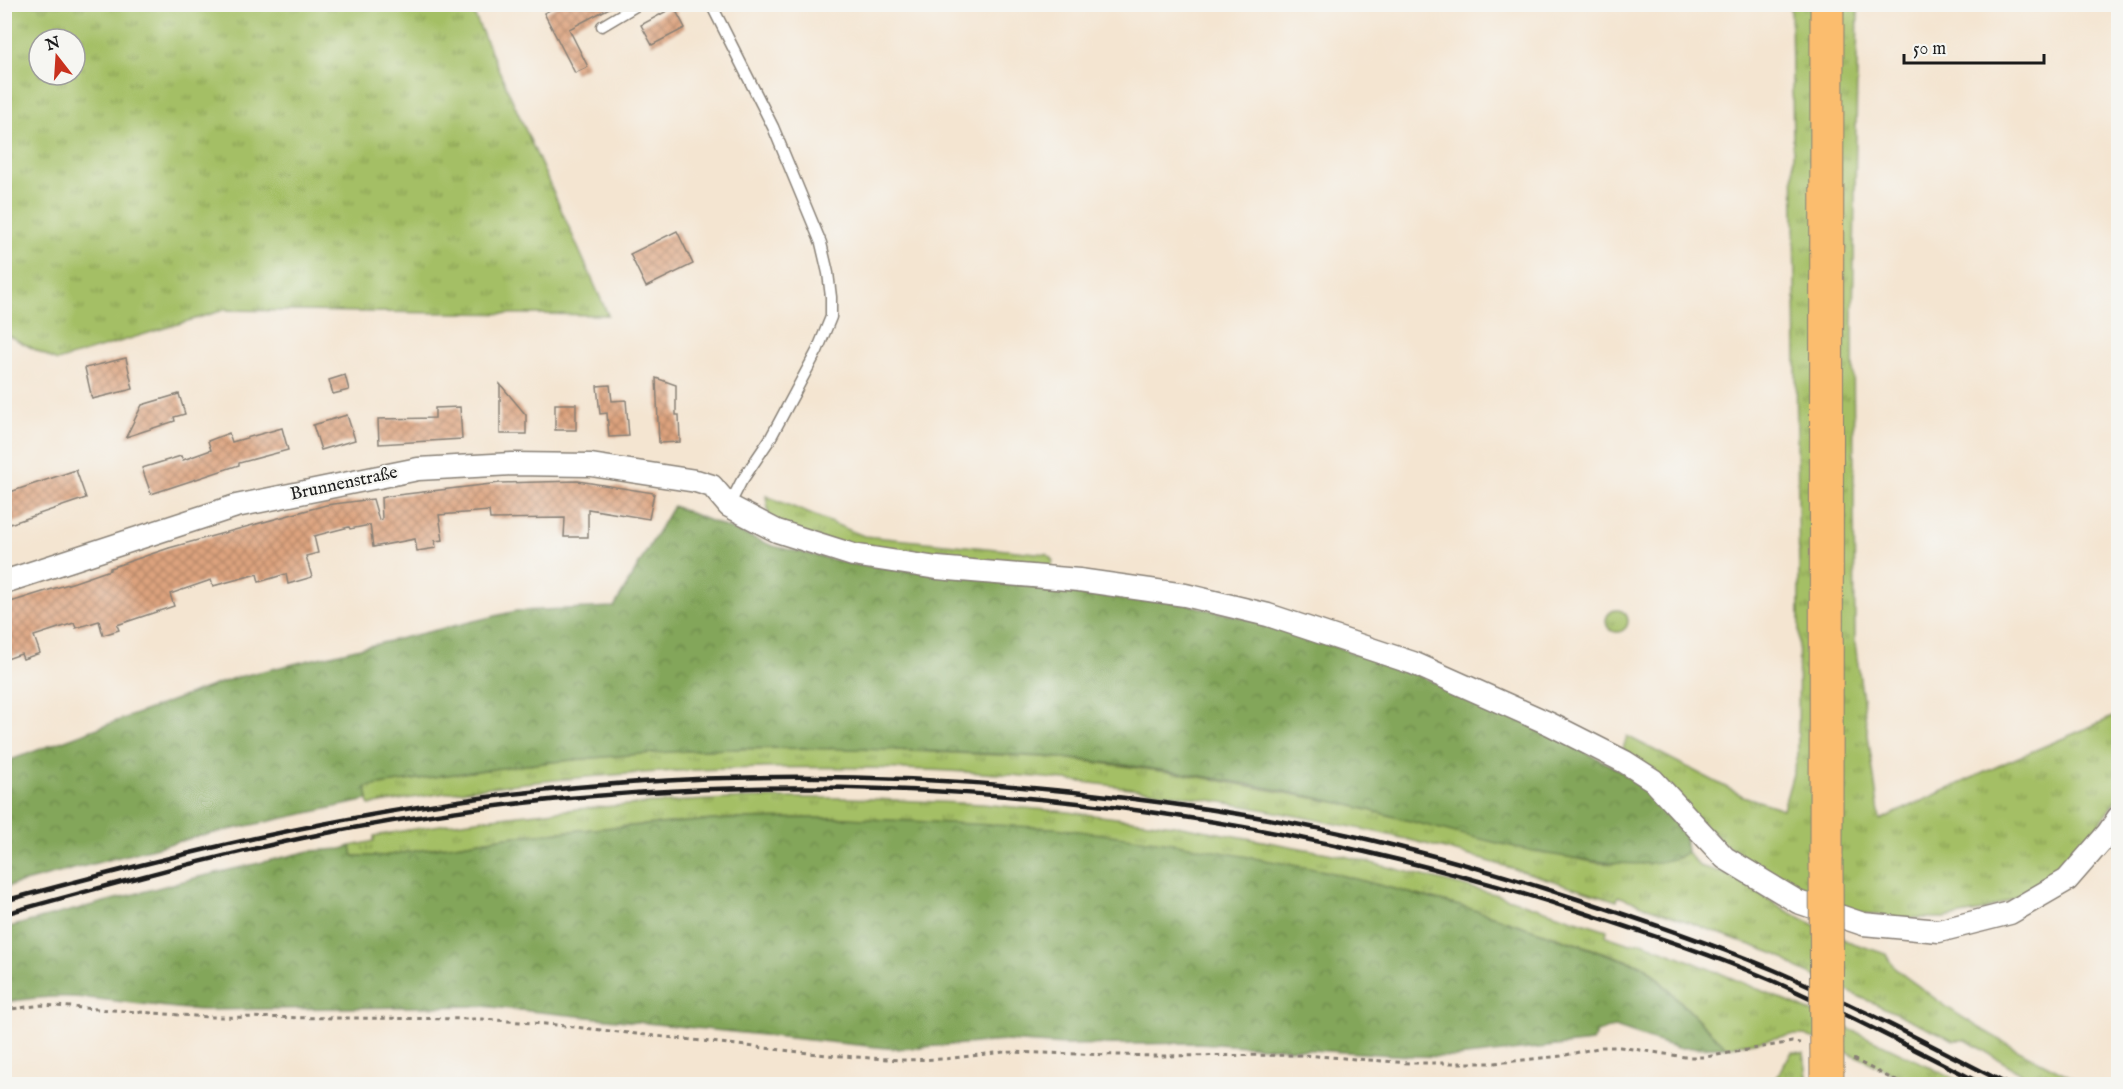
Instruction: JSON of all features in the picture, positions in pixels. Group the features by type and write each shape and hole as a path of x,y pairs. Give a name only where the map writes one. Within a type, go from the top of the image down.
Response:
{"highway":[{"path":"1827,4 1827,1084"}],"street":[{"name":"Brunnenstraße","path":"4,582 236,506 418,469 512,464 591,465 696,481 712,486 729,506"},
{"path":"729,506 777,531 853,555 937,568 1079,580 1185,595 1268,615 1413,663 1539,719 1625,762 1653,780 1725,858 1798,902 1863,924 1939,931 2010,913 2067,880 2108,833 2118,818"}],"lane":[{"path":"602,26 639,4"},
{"path":"711,4 773,128 821,243 831,297 831,317 817,351 770,439 741,482 729,506"}],"path":[{"path":"4,1010 42,1005 208,1017 483,1019 827,1055 901,1060 945,1059 1004,1052 1155,1056 1304,1055 1409,1063 1495,1064 1561,1056 1602,1047 1620,1047 1684,1058 1721,1055 1792,1042 1802,1043"},
{"path":"1852,1059 1902,1084"}],"green space":[{"path":"4,5 470,5 608,315 224,310 57,361 5,334"},
{"path":"1791,5 1858,5 1853,324 1855,643 1880,820 2007,762 2118,715 2118,797 2096,829 2069,859 2046,878 2017,897 1983,911 1944,918 1899,918 1855,912 1763,870 1731,850 1623,749 1627,736 1743,796 1783,809 1798,756 1799,580"},
{"path":"766,496 864,536 1047,554 1053,561 1050,570 855,550 770,523"},
{"path":"673,506 773,546 853,564 1080,588 1186,604 1268,624 1413,673 1551,734 1618,769 1643,788 1685,835 1687,852 1660,862 1620,863 1572,858 1466,836 1341,803 1237,782 1062,758 921,751 750,748 591,758 366,787 368,800 196,837 5,887 5,762 234,678 516,611 614,607"},
{"path":"1617,610 1625,613 1628,621 1625,629 1617,632 1609,629 1606,621 1609,613"},
{"path":"847,748 1061,758 1183,774 1340,803 1490,841 1598,863 1648,863 1678,858 1687,852 1699,866 1727,874 1789,912 1847,941 1886,954 1901,973 1960,1016 2085,1084 2040,1084 1966,1040 1954,1040 1799,969 1778,955 1618,896 1617,901 1415,841 1211,800 1074,781 906,769 752,768 598,776 522,783 369,805 366,787 501,768 637,754 728,749"},
{"path":"753,798 850,798 982,804 1068,812 1181,826 1344,856 1495,894 1607,930 1606,936 1630,944 1642,942 1805,1009 1964,1084 1913,1084 1863,1059 1805,1035 1791,1035 1726,1047 1645,966 1471,909 1325,871 846,818 730,819 615,827 507,837 383,856 352,856 351,846 374,841 374,836 468,821 610,806"},
{"path":"846,818 1055,828 1172,843 1325,871 1471,909 1645,967 1726,1047 1677,1048 1615,1027 1597,1033 1592,1042 1457,1057 1197,1043 1065,1045 1006,1041 896,1049 482,1006 205,1010 70,997 45,997 5,1002 5,928 199,877 310,851 351,846 353,856 383,856 507,837 615,827 730,819"},
{"path":"1792,1052 1804,1053 1808,1084 1772,1084"}],"building":[{"path":"561,4 617,4 569,29 588,67 575,73 544,13"},
{"path":"674,7 685,28 652,45 641,25"},
{"path":"677,231 693,264 646,287 630,254"},
{"path":"126,358 133,389 92,399 85,368"},
{"path":"345,375 349,390 333,394 329,380"},
{"path":"656,378 676,385 676,415 679,415 680,442 659,443"},
{"path":"500,384 526,415 526,434 500,434"},
{"path":"610,385 612,401 626,400 629,436 609,437 607,413 600,414 597,386"},
{"path":"179,394 185,414 174,417 175,421 126,437 142,405"},
{"path":"555,404 576,404 576,430 555,430"},
{"path":"460,407 462,439 379,444 378,419 435,418 435,408"},
{"path":"347,415 355,440 321,450 313,425"},
{"path":"282,428 288,450 239,463 239,465 151,494 142,468 181,456 183,460 211,450 208,441 229,433 232,442"},
{"path":"76,470 86,498 4,526 4,494"},
{"path":"578,481 654,493 649,519 588,509 588,537 564,537 565,518 490,519 489,511 439,515 443,540 435,541 436,548 417,551 415,539 373,547 370,525 350,529 349,527 314,536 318,553 306,556 312,577 288,584 286,574 259,582 257,574 213,586 211,580 170,594 174,606 117,625 119,630 103,635 99,621 76,628 74,623 34,636 40,653 23,659 21,654 4,660 4,604 75,582 169,548 326,505 373,499 379,520 382,519 381,498 389,496 500,483"}],"railway":[{"path":"4,901 256,838 384,813 512,794 667,780 745,777 901,779 1056,790 1188,806 1296,824 1399,847 1524,882 1663,927 1774,970 1862,1011 2007,1084"},
{"path":"4,914 265,846 353,828 506,805 661,791 816,788 970,793 1125,809 1278,833 1429,868 1578,911 1747,970 1851,1017 1982,1084"}]}
